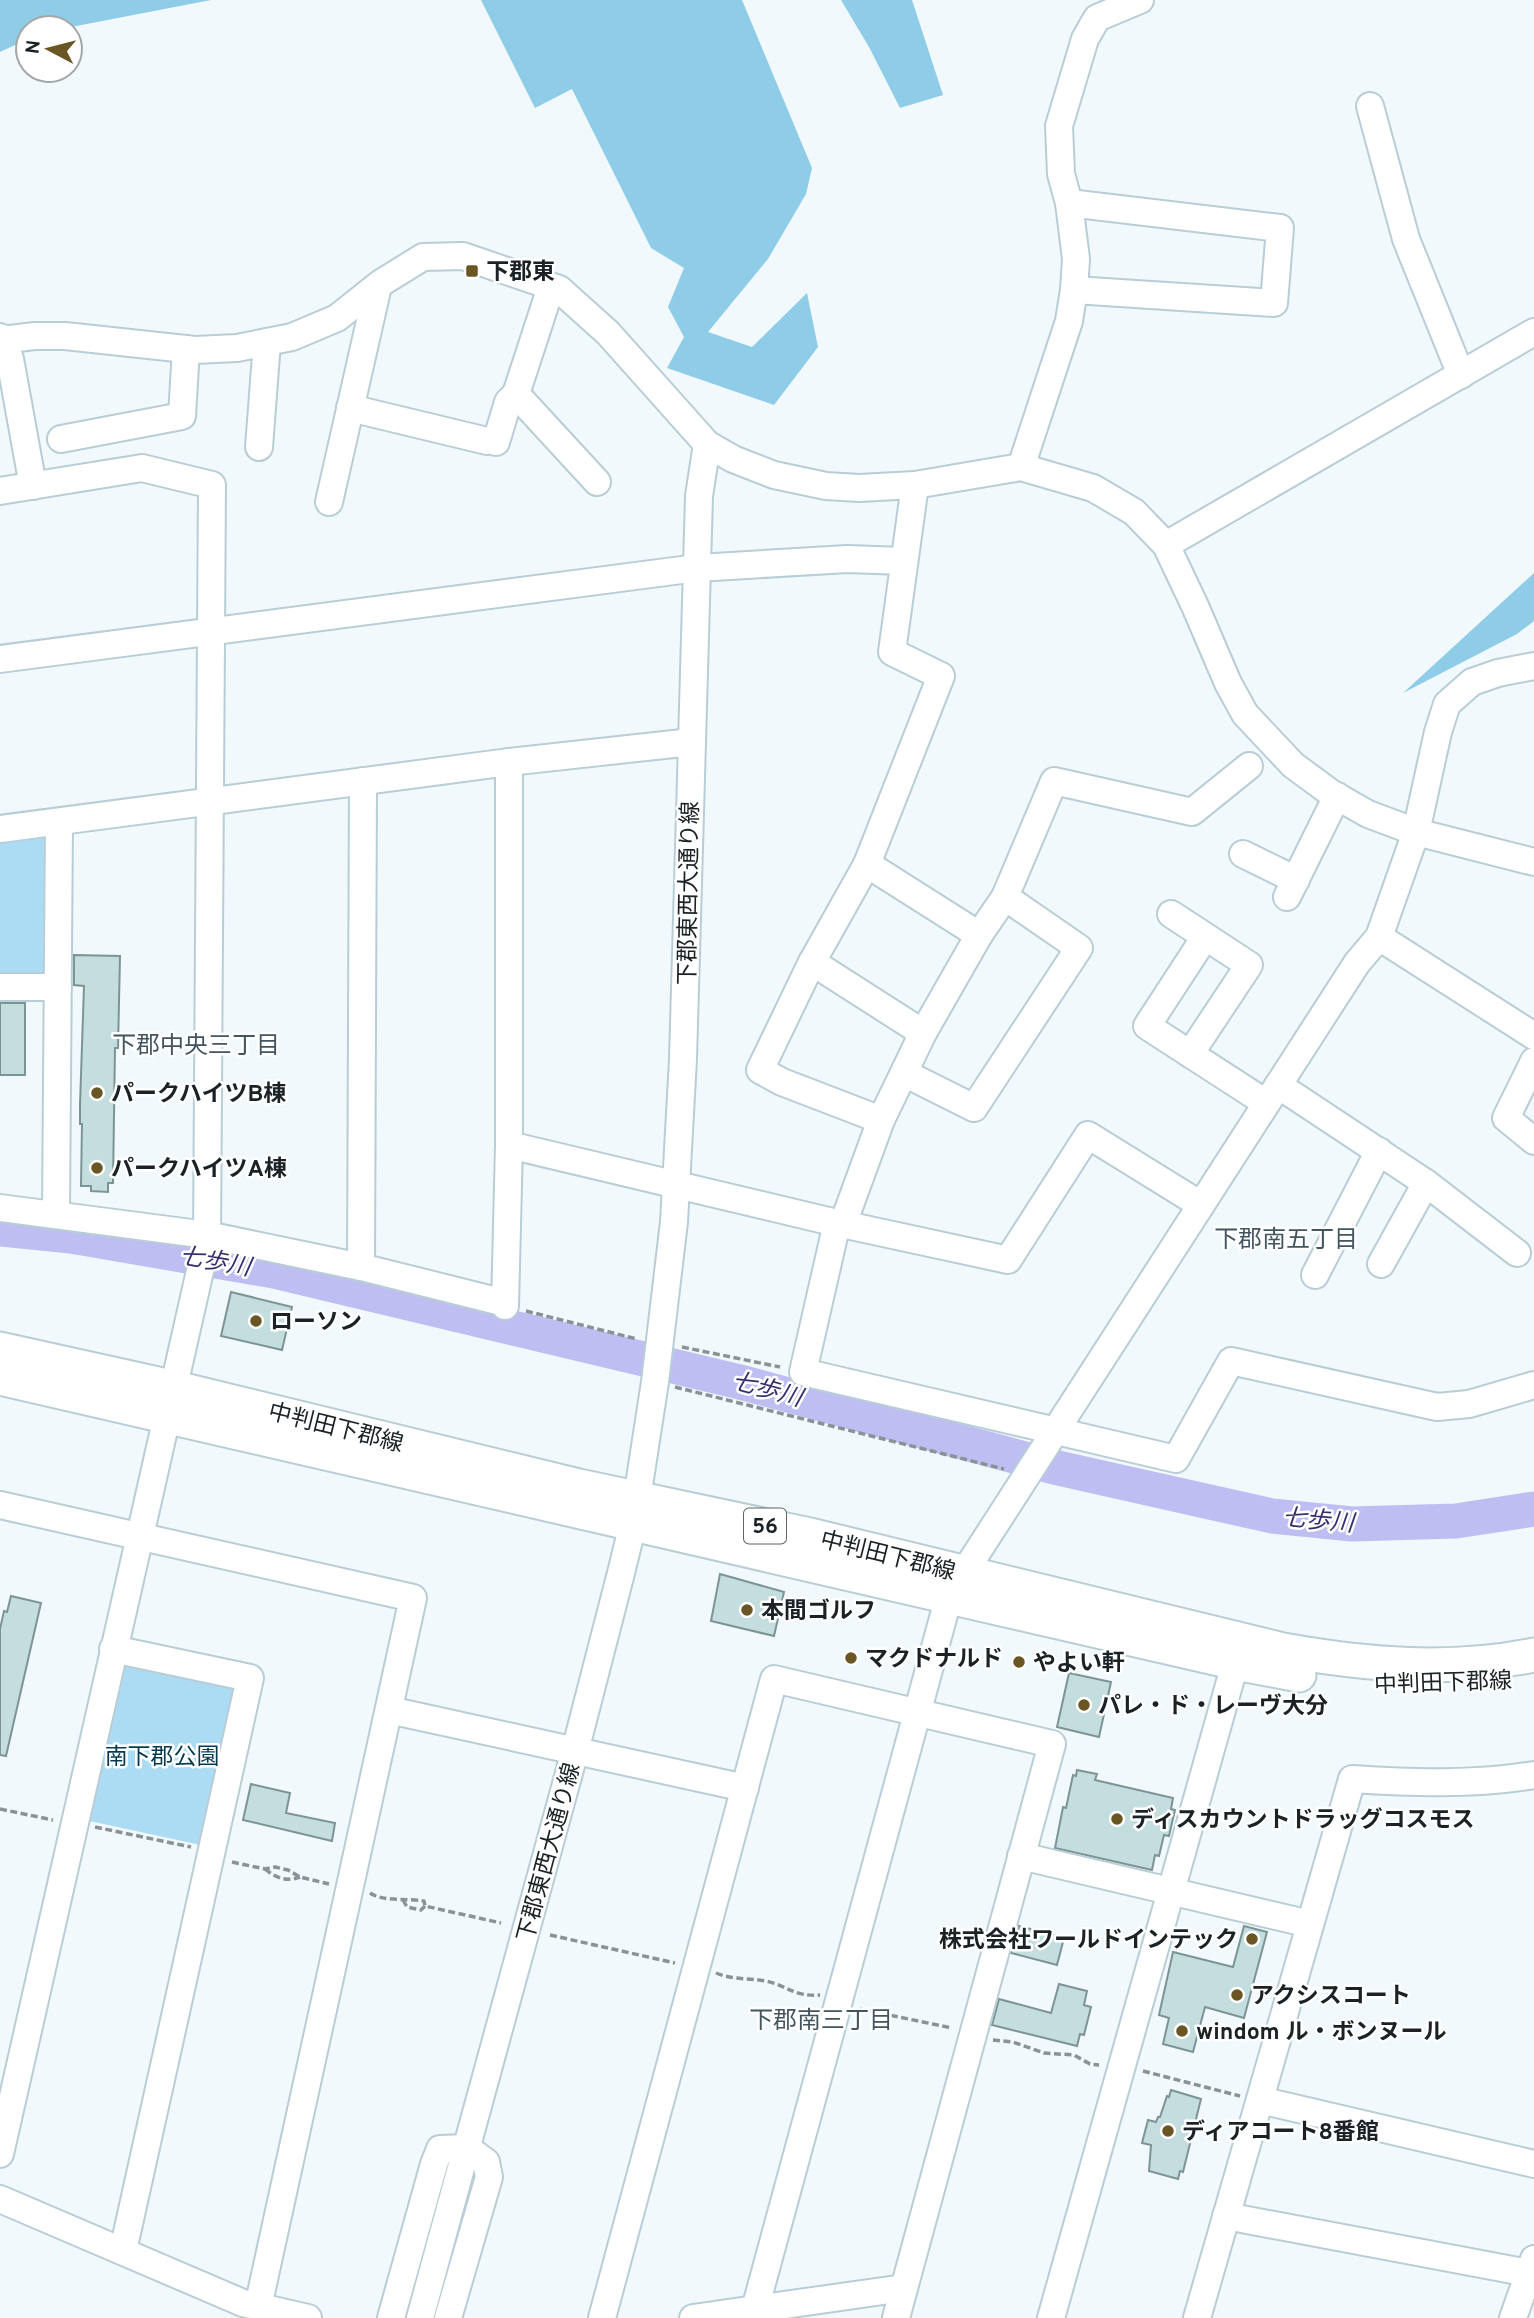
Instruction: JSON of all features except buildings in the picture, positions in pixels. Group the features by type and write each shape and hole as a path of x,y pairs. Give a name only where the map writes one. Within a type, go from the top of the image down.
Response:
{"main road":[{"name":"中判田下郡線","path":"0,1349 169,1402 635,1511 810,1535 956,1585 1135,1612 1239,1651 1362,1685 1430,1687 1506,1682 1534,1676"},
{"name":"中判田下郡線","path":"0,1378 169,1402"},
{"name":"中判田下郡線","path":"1239,1651 1427,1666 1495,1662 1534,1655"}],"street":[{"path":"1021,467 1069,321 1074,290 1076,259 1069,203 1060,174 1059,126 1085,38 1097,18 1140,0"},
{"path":"1370,106 1406,239 1461,375"},
{"path":"1069,203 1280,228 1274,303 1074,290"},
{"path":"33,485 10,359 0,339 65,337 186,349 237,348 292,337 337,318 378,286 423,257 463,256 559,289 608,333 707,444 733,459 775,475 826,486 859,488 915,485 1021,467 1093,488 1134,512 1166,545 1228,683 1245,714 1293,765 1368,814 1416,832 1534,862"},
{"path":"329,502 378,286"},
{"path":"350,408 492,441 508,402 516,394 551,287"},
{"path":"1166,545 1534,332"},
{"path":"259,447 267,342"},
{"path":"61,439 182,416 186,349"},
{"path":"516,394 597,482"},
{"name":"下郡東西大通り線","path":"420,2318 575,1751 664,1384 661,1343 676,1184 686,994 698,496 707,444"},
{"path":"0,491 142,468 212,485 207,1238 0,2154"},
{"path":"881,1119 782,1082 760,1070 812,962 867,864 941,676 892,652 915,485"},
{"path":"0,659 697,568 847,559 904,561"},
{"path":"755,2309 917,1713 956,1585 1357,963 1379,937 1416,832 1438,732 1447,704 1472,682 1498,673 1534,666"},
{"path":"0,829 509,762 691,742"},
{"path":"0,1208 207,1238 361,1267 505,1305 509,1145 509,762"},
{"path":"1249,766 1192,812 1054,781 1005,897 979,935 923,1033 881,1119 840,1224 803,1372 1052,1436 1176,1459 1231,1361 1437,1407 1469,1404 1533,1388"},
{"path":"361,1267 363,781"},
{"path":"1243,854 1291,889 1337,796"},
{"path":"56,1214 59,822"},
{"path":"867,864 979,935"},
{"path":"904,1073 974,1108 1079,948 1005,897"},
{"path":"1171,914 1249,965 1190,1054"},
{"path":"1205,937 1147,1026 1190,1054 1379,1151 1426,1183 1517,1253"},
{"path":"1379,937 1534,1036"},
{"path":"812,962 923,1033"},
{"path":"0,987 58,988"},
{"path":"1534,1061 1506,1118 1534,1141"},
{"path":"509,1145 840,1224 1008,1260 1088,1135 1200,1205"},
{"path":"1315,1275 1379,1151"},
{"path":"1381,1264 1426,1183"},
{"path":"1,1511 138,1536 413,1598 258,2308"},
{"path":"113,1649 250,1678 124,2251"},
{"path":"1051,2318 1239,1651"},
{"path":"602,2318 774,1679 1052,1744 896,2318"},
{"path":"389,1710 745,1788"},
{"path":"1197,2318 1352,1779 1457,1782 1504,1780 1534,1774"},
{"path":"1021,1856 1310,1924"},
{"path":"1260,2100 1534,2164"},
{"path":"391,2318 440,2149 467,2148 486,2162 489,2177 449,2318"},
{"path":"0,2199 243,2303 308,2318"},
{"path":"1226,2216 1531,2266 1513,2318"},
{"path":"693,2318 904,2288"}],"path":[{"path":"505,1305 661,1343 803,1372"},
{"path":"664,1384 1029,1473"},
{"path":"0,1809 54,1821"},
{"path":"83,1825 192,1847"},
{"path":"231,1862 265,1869 275,1867 300,1877 336,1885"},
{"path":"265,1869 274,1877 290,1880 300,1877"},
{"path":"363,1891 374,1896 424,1901 425,1906"},
{"path":"403,1900 407,1907 421,1910 425,1906"},
{"path":"425,1906 501,1923"},
{"path":"550,1935 687,1966"},
{"path":"716,1973 726,1977 773,1983 797,1994 824,1994"},
{"path":"854,2007 955,2029"},
{"path":"987,2039 1013,2042 1044,2053 1074,2055 1090,2064 1104,2066"},
{"path":"1139,2070 1178,2082 1260,2100"}],"green space":[{"path":"44,831 52,836 50,975 0,982 0,837"},
{"name":"南下郡公園","path":"128,1659 233,1683 238,1691 205,1846 85,1820 119,1665"}],"shaded area":[{"path":"0,0 211,0 84,25 84,14 14,14 14,46 0,52"},
{"path":"481,0 742,0 812,168 806,194 768,259 708,332 752,347 807,293 818,347 774,405 667,368 684,337 668,307 684,268 651,248 572,89 535,108"},
{"path":"841,0 912,0 943,95 900,108"},
{"path":"1534,573 1534,621 1517,634 1403,693"}],"waterway":[{"name":"七歩川","path":"0,1229 71,1236 274,1271 740,1382 1058,1468 1272,1516 1352,1524 1456,1521 1534,1509"}],"place":[{"name":"下郡東","path":"472,271"},
{"name":"パークハイツB棟","path":"97,1093"},
{"name":"パークハイツA棟","path":"97,1168"},
{"name":"ローソン","path":"256,1321"},
{"name":"本間ゴルフ","path":"747,1610"},
{"name":"マクドナルド","path":"851,1658"},
{"name":"やよい軒","path":"1019,1662"},
{"name":"パレ・ド・レーヴ大分","path":"1084,1705"},
{"name":"ディスカウントドラッグコスモス","path":"1117,1819"},
{"name":"株式会社ワールドインテック","path":"1252,1939"},
{"name":"アクシスコート","path":"1237,1995"},
{"name":"windom ル・ボンヌール","path":"1182,2031"},
{"name":"ディアコート8番館","path":"1168,2131"}],"district":[{"name":"下郡中央三丁目","path":"196,1045"},
{"name":"下郡南五丁目","path":"1286,1239"},
{"name":"下郡南三丁目","path":"821,2020"}]}
